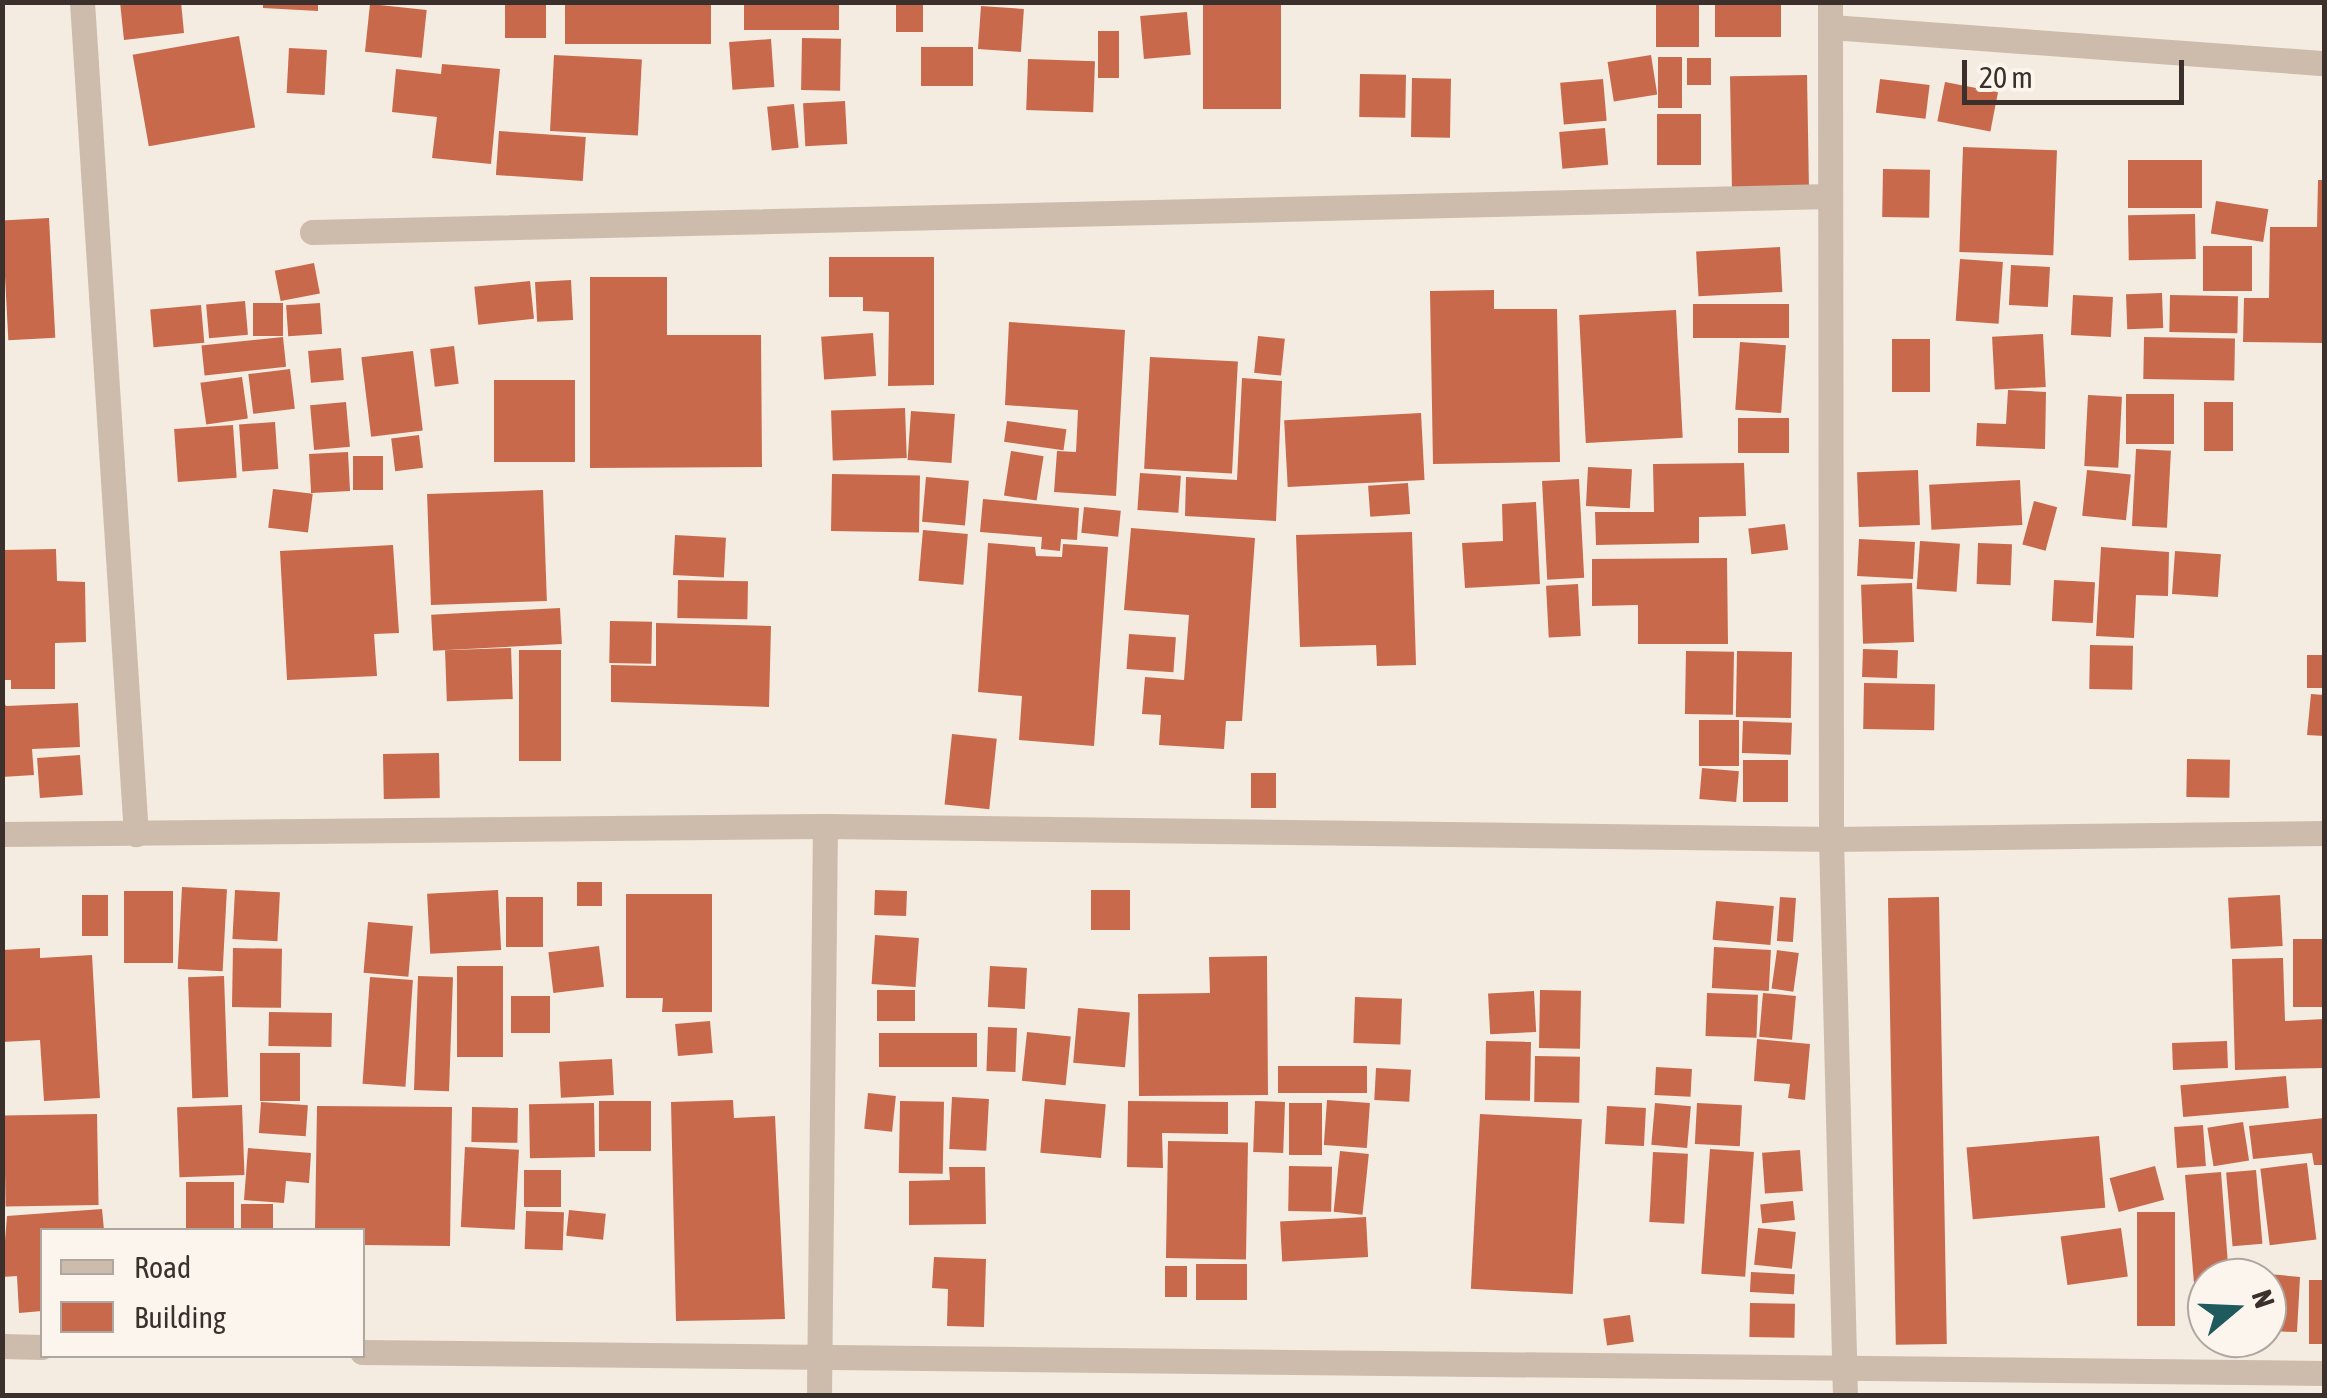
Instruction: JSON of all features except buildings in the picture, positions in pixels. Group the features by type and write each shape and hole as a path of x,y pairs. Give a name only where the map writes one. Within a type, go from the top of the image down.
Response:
{"street":[{"path":"82,2 136,834"},
{"path":"1845,1383 1831,839 1830,15 2324,63"},
{"path":"312,232 1830,196"},
{"path":"819,1396 826,826"},
{"path":"2,834 826,826 1831,839 2324,833"},
{"path":"2,1346 40,1346"},
{"path":"365,1352 1845,1383 2324,1373"}]}
